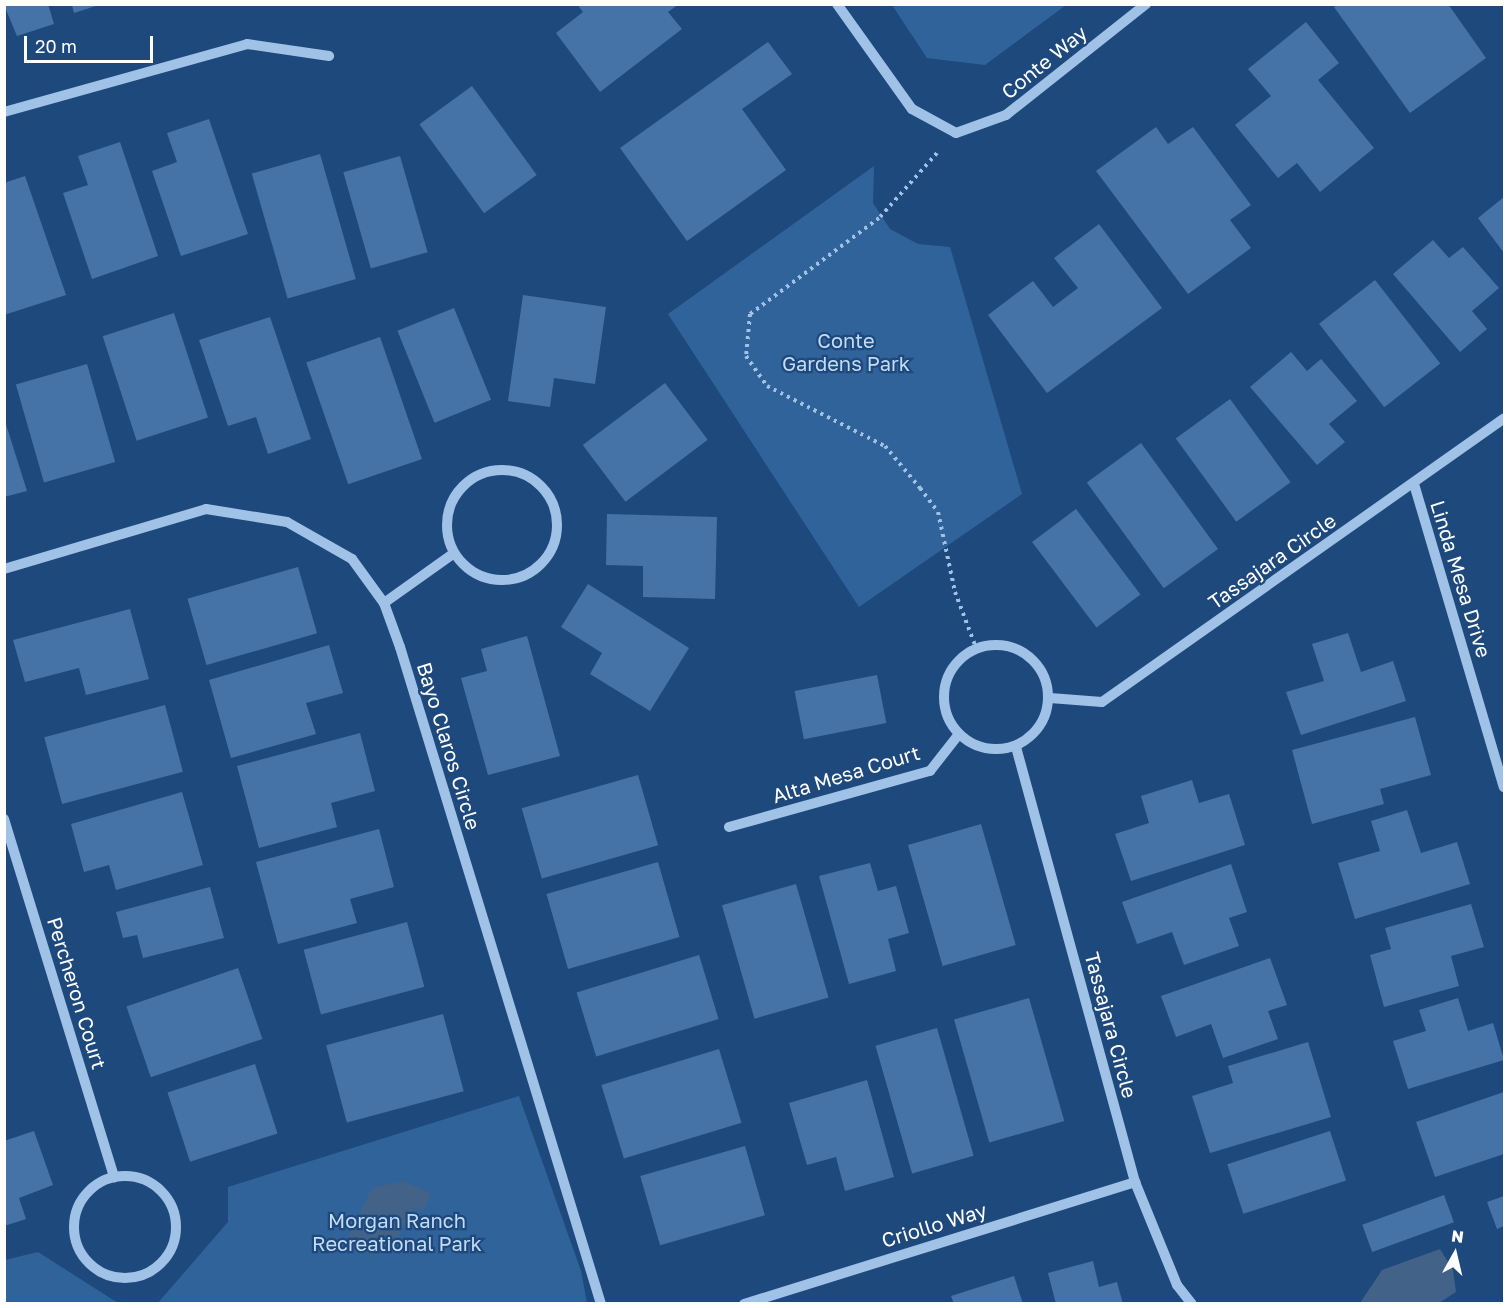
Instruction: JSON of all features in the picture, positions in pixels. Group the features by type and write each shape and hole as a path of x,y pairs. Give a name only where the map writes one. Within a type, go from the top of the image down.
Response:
{"street":[{"path":"837,4 912,109 956,133"},
{"name":"Conte Way","path":"956,133 1006,115 1146,4"},
{"path":"4,112 247,44 329,56"},
{"name":"Tassajara Circle","path":"1050,698 1102,702 1414,484 1504,418"},
{"path":"514,471 531,478 553,504 557,522 550,552 520,577 482,577 454,553 447,516 462,486 478,475 514,471"},
{"name":"Linda Mesa Drive","path":"1414,484 1504,787"},
{"name":"Bayo Claros Circle","path":"4,569 206,509 287,522 352,559 384,603 601,1304"},
{"path":"384,603 454,553"},
{"path":"996,645 1034,660 1050,698 1033,736 1016,747 986,748 958,734 947,718 947,676 959,659 976,648 996,645"},
{"name":"Alta Mesa Court","path":"729,827 930,771 958,734"},
{"name":"Tassajara Circle","path":"1016,747 1135,1182 1177,1285 1192,1304"},
{"name":"Percheron Court","path":"4,819 114,1177"},
{"path":"114,1177 147,1180 161,1190 176,1220 170,1252 145,1275 112,1276 96,1269 76,1243 74,1226 85,1194 114,1177"},
{"name":"Criollo Way","path":"744,1304 1135,1182"}],"path":[{"path":"956,133 879,218 750,314 746,356 767,386 885,446 920,488 938,512 956,592 976,648"}],"green space":[{"path":"892,5 1066,5 985,65 927,58"},
{"name":"Conte Gardens Park","path":"874,166 873,203 890,229 918,244 950,247 1022,494 859,607 668,314"},
{"name":"Morgan Ranch Recreational Park","path":"519,1096 581,1271 587,1303 157,1304 228,1222 228,1187"},
{"path":"38,1252 118,1303 5,1303 5,1260"}],"shaded area":[{"path":"403,1181 431,1193 424,1210 413,1208 392,1249 373,1255 344,1245 372,1188"},
{"path":"1440,1249 1453,1270 1456,1292 1439,1303 1360,1303 1382,1270"}],"building":[{"path":"48,4 54,24 17,36 4,5"},
{"path":"577,4 679,4 668,12 682,29 600,92 556,33 583,12"},
{"path":"1337,4 1448,4 1486,58 1410,113 1334,7"},
{"path":"72,5 99,5 74,13"},
{"path":"1306,22 1339,63 1318,80 1374,148 1320,192 1297,163 1278,178 1235,125 1271,96 1248,69"},
{"path":"768,42 792,74 742,109 786,170 687,241 620,148"},
{"path":"472,86 537,175 484,213 419,124"},
{"path":"209,119 248,234 181,256 152,171 177,162 167,133"},
{"path":"1156,127 1168,144 1193,127 1251,205 1230,220 1251,248 1188,294 1096,171"},
{"path":"120,142 158,256 92,279 63,193 88,185 78,156"},
{"path":"320,154 356,279 288,299 252,174"},
{"path":"400,156 428,252 371,268 343,172"},
{"path":"25,176 66,295 4,315 4,183"},
{"path":"1504,197 1504,253 1478,218"},
{"path":"1099,224 1162,308 1047,393 988,315 1033,281 1053,307 1078,288 1054,258"},
{"path":"1433,240 1449,258 1463,247 1499,288 1472,311 1487,329 1460,352 1393,274"},
{"path":"1375,280 1440,364 1384,407 1319,324"},
{"path":"523,295 606,307 595,384 554,378 550,407 508,401"},
{"path":"454,308 491,400 435,423 397,331"},
{"path":"174,313 208,418 137,441 103,336"},
{"path":"270,317 311,439 268,454 256,417 228,426 199,340"},
{"path":"380,337 422,459 348,484 306,362"},
{"path":"1291,352 1307,371 1321,359 1357,401 1329,424 1345,442 1317,465 1250,387"},
{"path":"87,364 115,462 44,482 16,384"},
{"path":"665,383 708,440 625,502 583,445"},
{"path":"1230,399 1291,482 1236,522 1176,438"},
{"path":"4,418 27,491 4,497"},
{"path":"1141,443 1218,549 1164,588 1087,482"},
{"path":"1076,509 1140,594 1096,628 1032,542"},
{"path":"607,514 717,517 715,599 643,597 643,566 606,565"},
{"path":"298,567 317,633 206,665 187,599"},
{"path":"588,584 689,648 650,711 590,674 602,653 561,627"},
{"path":"130,609 149,679 86,695 79,668 25,682 13,640"},
{"path":"1348,633 1361,672 1393,661 1406,701 1301,735 1286,692 1324,681 1312,644"},
{"path":"527,636 560,756 488,775 461,678 487,671 481,649"},
{"path":"329,645 343,693 306,703 316,734 231,758 209,680"},
{"path":"877,675 886,723 804,739 795,691"},
{"path":"165,705 183,772 62,804 44,737"},
{"path":"1415,717 1431,775 1380,789 1384,804 1312,824 1292,750"},
{"path":"360,733 375,791 331,803 337,827 259,848 237,766"},
{"path":"638,775 658,845 542,879 522,808"},
{"path":"1192,780 1199,803 1229,794 1245,845 1131,881 1115,834 1149,823 1141,796"},
{"path":"182,792 203,865 116,890 109,865 84,872 71,824"},
{"path":"1407,810 1421,853 1457,842 1470,884 1355,919 1338,863 1380,851 1371,821"},
{"path":"981,824 1016,945 943,966 908,845"},
{"path":"379,829 394,887 350,899 357,923 278,944 256,862"},
{"path":"658,862 679,937 568,969 546,894"},
{"path":"870,863 878,891 896,886 909,933 888,939 896,971 849,984 819,876"},
{"path":"1231,864 1247,912 1229,918 1239,946 1184,965 1172,932 1137,944 1122,902"},
{"path":"796,884 829,997 755,1019 722,905"},
{"path":"210,887 224,938 143,958 137,935 123,938 116,912"},
{"path":"1471,904 1484,947 1451,956 1459,986 1384,1007 1370,955 1391,949 1385,928"},
{"path":"407,922 424,987 321,1014 304,950"},
{"path":"699,955 719,1019 596,1056 577,992"},
{"path":"1270,958 1287,1005 1268,1011 1278,1039 1223,1058 1211,1024 1176,1037 1161,996"},
{"path":"238,968 262,1039 151,1077 126,1006"},
{"path":"1029,998 1064,1121 989,1143 954,1019"},
{"path":"1458,998 1468,1031 1493,1023 1504,1060 1408,1089 1393,1041 1426,1031 1419,1010"},
{"path":"443,1014 464,1091 347,1123 326,1045"},
{"path":"937,1028 974,1156 912,1173 875,1046"},
{"path":"1308,1042 1331,1117 1210,1153 1192,1096 1233,1083 1228,1066"},
{"path":"719,1049 742,1123 624,1159 601,1085"},
{"path":"255,1064 278,1133 190,1162 168,1092"},
{"path":"867,1080 894,1177 845,1191 836,1157 807,1165 789,1103"},
{"path":"1504,1092 1504,1154 1435,1177 1416,1122"},
{"path":"34,1131 53,1185 19,1198 26,1219 4,1226 4,1141"},
{"path":"1330,1131 1346,1180 1243,1214 1227,1164"},
{"path":"745,1146 765,1215 660,1245 640,1176"},
{"path":"1444,1195 1454,1222 1372,1252 1362,1225"},
{"path":"1504,1196 1504,1226 1497,1229 1487,1202"},
{"path":"1093,1261 1099,1287 1117,1282 1123,1304 1056,1304 1048,1273"},
{"path":"1014,1276 1023,1304 954,1304 951,1296"}]}
